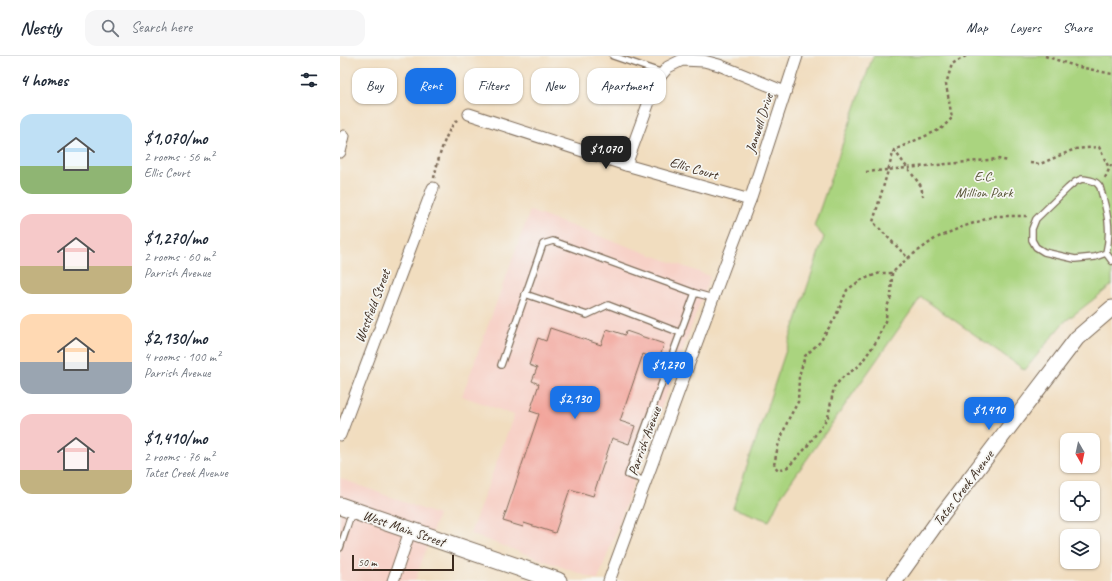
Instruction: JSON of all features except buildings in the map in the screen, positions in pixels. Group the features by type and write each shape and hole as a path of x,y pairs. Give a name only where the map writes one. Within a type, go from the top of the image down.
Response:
{"main road":[{"name":"Tates Creek Avenue","path":"895,581 943,514 1077,338 1112,308"},
{"name":"West Main Street","path":"346,508 558,581"}],"street":[{"name":"Janwell Drive","path":"750,200 797,56"},
{"path":"666,69 682,60 694,58 719,65 785,92"},
{"path":"626,165 648,104"},
{"name":"Ellis Court","path":"469,114 626,165 750,200"},
{"path":"340,152 344,136"},
{"name":"Westfield Street","path":"340,435 432,188"},
{"name":"Parrish Avenue","path":"609,581 750,200"},
{"path":"393,581 410,530"}],"lane":[{"path":"613,56 648,68"},
{"path":"1082,179 1098,183 1100,187 1111,233 1106,253 1095,257 1075,259 1044,252 1036,247 1032,240 1032,229 1038,218 1075,182 1082,179"},
{"path":"501,365 543,244 553,241 713,298"},
{"path":"1106,253 1112,261"},
{"path":"646,481 628,475 696,293"},
{"path":"525,294 587,315 608,305 681,333"},
{"path":"340,548 346,508"}],"path":[{"path":"908,258 873,222 894,150 941,129 952,118 946,84 952,64 966,56"},
{"path":"1045,56 1075,66 1112,74"},
{"path":"432,188 436,168 449,128 457,119 469,114"},
{"path":"1030,164 1040,164 1075,149 1099,147 1109,168"},
{"path":"894,150 921,186 923,196"},
{"path":"866,172 998,159 1009,161"},
{"path":"1100,187 1112,163"},
{"path":"892,273 891,297 887,307 886,319 876,342 859,366 843,377 834,387 828,417 806,448 788,467 778,470 774,465 778,446 788,420 798,402 799,376 804,356 820,342 835,318 847,290 861,280 880,273 892,273 908,258 936,238 962,227 996,216 1032,216 1038,218"}],"shaded area":[{"path":"530,211 710,276 598,580 470,534 514,415 462,396"},
{"path":"340,478 438,515 415,581 340,581"}],"green space":[{"name":"E.C. Million Park","path":"873,56 1112,56 1112,285 1063,323 1025,370 921,297 781,496 769,521 733,508 824,237 814,226"}]}
